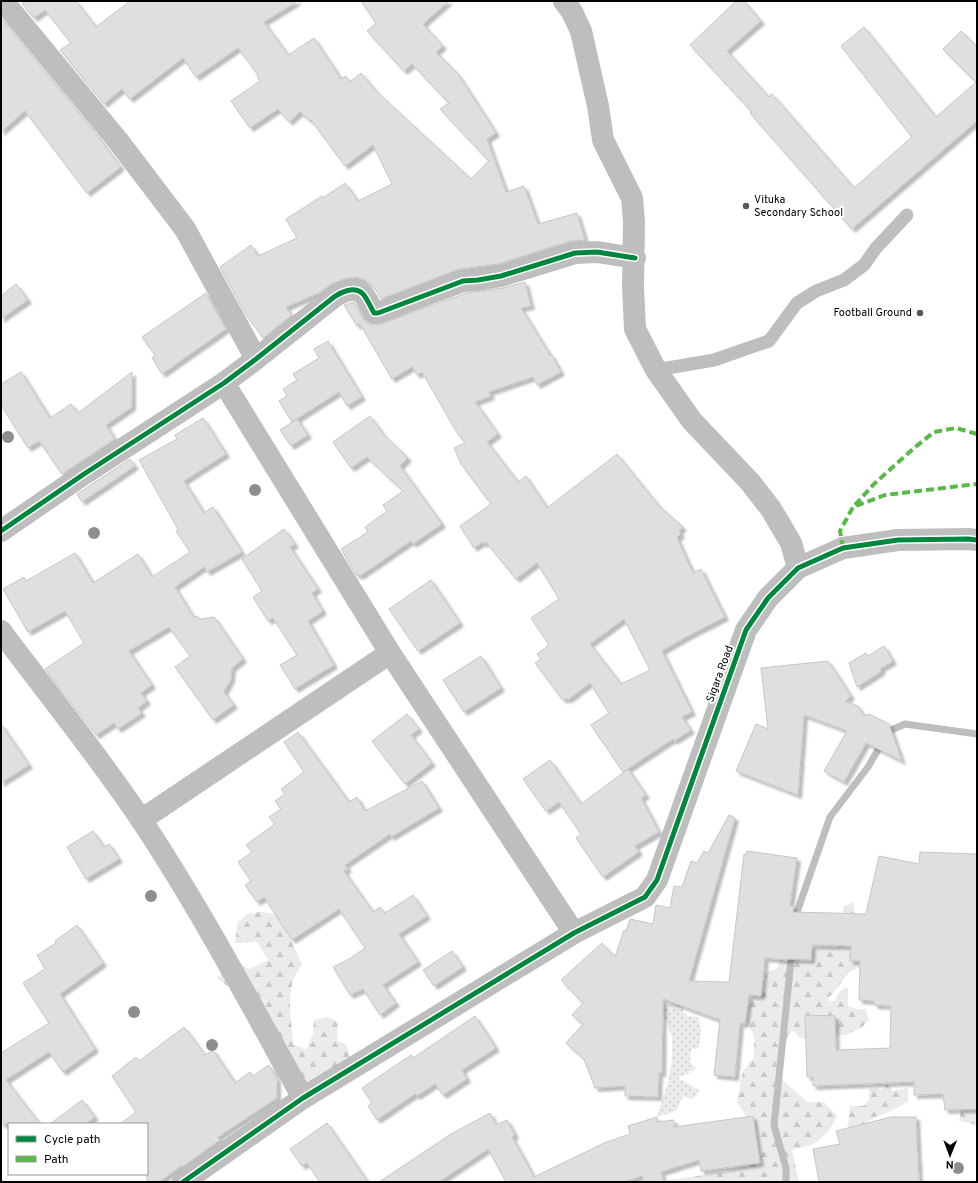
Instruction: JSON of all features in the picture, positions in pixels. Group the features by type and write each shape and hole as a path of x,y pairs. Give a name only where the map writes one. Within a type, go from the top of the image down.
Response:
{"street":[{"path":"3,1 118,142 185,229 256,359"},
{"path":"564,1 572,12 581,31 598,106 603,140 632,198 635,258 633,287 635,329 656,370 692,421 750,482 771,509 791,543 798,568"},
{"path":"1,531 84,474 224,383 334,297 344,291 355,290 362,293 374,313 378,314 464,281 501,276 575,253 597,252 635,258"},
{"path":"224,383 390,653 574,934"},
{"name":"Sigara Road","path":"183,1182 304,1098 574,934 645,897 657,880 746,630 768,598 798,568 843,548 898,540 977,540"},
{"path":"1,631 57,704 141,820 218,945 304,1098"},
{"path":"141,820 390,653"}],"lane":[{"path":"656,370 714,360 769,341 797,303 816,291 844,280 864,264 876,248 907,215"}],"green space":[{"path":"853,902 854,910 876,969 859,968 854,970 845,977 835,991 827,998 830,1001 835,1001 839,992 846,987 848,989 848,1006 856,1009 865,1009 869,1020 861,1028 846,1035 800,1039 797,1034 791,1030 791,1035 789,1033 778,1072 784,1081 807,1102 824,1102 837,1116 829,1131 814,1144 792,1150 799,1182 667,1182 668,1180 725,1172 749,1163 748,1119 737,1102 743,1071 754,1057 754,1036 746,1020 737,1011 750,1002 762,984 767,972 778,968 780,957 786,950 838,947 845,930 842,915 844,906"},
{"path":"261,912 280,915 302,964 293,981 290,996 293,1044 306,1050 313,1034 314,1020 328,1017 338,1022 337,1040 346,1045 350,1056 337,1066 328,1084 297,1081 278,1077 265,1054 266,1030 248,990 226,985 217,978 236,962 249,969 268,960 257,942 235,943 238,922 249,913"},
{"path":"684,1002 683,1012 688,1016 698,1017 701,1030 699,1048 691,1049 690,1062 696,1068 688,1074 677,1077 700,1091 693,1099 683,1096 676,1111 657,1117 669,1079 672,1060 672,1037 667,1022 658,1006"},
{"path":"887,1084 893,1091 908,1088 908,1101 899,1107 868,1121 864,1137 847,1135 850,1106 864,1106 869,1099 869,1089 877,1088 882,1091"},
{"path":"977,1109 977,1125 959,1121 961,1111"}],"building":[{"path":"26,1 76,1 96,27 130,1 298,1 264,22 288,55 314,38 341,79 346,76 350,82 361,73 378,93 471,179 489,161 440,109 449,103 412,64 404,71 367,31 376,23 361,1 449,1 423,24 443,46 436,52 458,74 496,133 487,139 506,192 524,186 538,224 577,213 585,240 571,241 498,264 459,269 381,299 374,287 365,280 356,277 344,279 331,284 319,293 286,307 292,315 263,338 246,315 220,267 251,245 258,256 297,238 286,219 322,196 323,198 345,183 358,201 392,184 373,145 345,166 311,120 310,121 300,112 289,122 278,109 250,128 231,101 260,81 257,76 258,75 238,48 196,77 183,58 130,99 122,89 104,104 60,50 71,43 45,10 34,18 22,4"},
{"path":"736,1 744,1 761,21 727,51 769,97 772,94 854,188 912,137 841,46 864,27 936,117 976,82 943,49 961,31 977,47 977,121 852,229 750,113 752,112 690,45"},
{"path":"1,18 96,134 121,167 87,193 25,111 1,132"},
{"path":"525,282 531,306 521,308 561,372 537,385 533,377 489,392 491,396 475,402 498,434 487,442 518,482 526,476 547,508 617,454 659,506 683,527 679,531 681,534 677,538 693,573 701,569 725,617 662,651 692,712 682,717 691,730 674,741 673,739 623,772 591,725 609,713 590,683 569,699 562,699 535,663 541,659 537,654 549,645 531,618 559,599 537,563 516,579 486,542 483,544 482,542 474,548 460,526 491,504 461,464 454,448 465,443 456,431 422,372 417,375 412,367 392,379 360,324 357,326 344,305 354,302 367,324 378,325 466,293 503,288","holes":["624,619 650,670 621,684 590,644"]},
{"path":"16,284 28,300 1,319 1,296"},
{"path":"206,293 226,329 162,374 152,358 155,355 142,337"},
{"path":"328,341 362,397 347,406 339,392 292,422 279,401 287,396 283,389 297,380 293,374 319,358 314,349"},
{"path":"21,372 50,418 71,404 78,413 132,372 132,407 106,425 115,439 62,474 39,441 28,448 1,405 1,384"},
{"path":"370,416 384,435 408,458 400,466 442,524 413,544 411,541 360,576 359,574 357,576 341,549 368,532 365,527 387,511 383,505 403,491 367,457 351,468 333,442"},
{"path":"203,418 226,454 184,481 204,513 213,507 242,552 207,572 204,567 175,587 194,618 197,616 200,619 214,617 243,659 232,668 231,679 224,692 234,705 213,720 175,667 190,656 169,627 129,651 152,685 141,693 147,701 138,708 142,713 118,729 114,723 96,735 45,669 84,643 65,611 28,632 3,589 24,577 26,581 75,553 93,583 138,554 152,577 190,552 176,531 178,529 139,460 177,439 175,435"},
{"path":"297,419 308,435 291,446 280,430"},
{"path":"130,459 135,466 82,502 77,494"},
{"path":"284,529 295,544 290,547 318,589 312,593 323,611 308,621 334,665 295,689 280,665 297,655 273,618 268,621 253,597 262,591 242,559"},
{"path":"431,580 460,623 418,651 389,609"},
{"path":"884,646 893,661 880,669 882,671 857,687 849,663 866,653 868,656"},
{"path":"481,656 501,688 464,712 443,680"},
{"path":"828,661 851,696 845,701 858,706 864,716 869,714 889,724 902,761 866,743 844,782 824,771 847,731 804,715 798,795 736,771 756,724 768,729 761,668"},
{"path":"407,714 419,729 411,735 432,763 405,784 372,741"},
{"path":"1,724 29,765 1,783"},
{"path":"298,732 349,802 357,797 365,811 422,781 439,808 391,837 390,834 345,865 348,869 344,871 373,912 380,907 385,913 413,895 427,916 399,934 418,962 383,985 396,1003 380,1015 363,989 350,995 333,967 349,959 365,948 339,909 292,940 264,897 257,902 245,885 251,881 238,862 252,852 246,845 275,824 269,817 281,809 275,801 285,794 281,789 304,772 284,742"},
{"path":"550,760 581,804 628,769 646,795 641,798 659,832 635,846 639,852 603,877 576,838 581,834 559,802 546,811 523,779"},
{"path":"729,815 735,818 689,981 729,982 744,854 746,855 747,851 797,858 790,905 793,906 793,912 866,914 879,856 919,864 920,852 977,854 977,1109 945,1110 943,1094 914,1095 914,1082 813,1086 813,1077 807,1077 805,1015 835,1016 836,1050 890,1048 891,1006 874,1005 874,1001 859,1000 860,961 850,961 851,946 812,945 811,960 765,958 761,996 749,995 745,1024 740,1023 735,1077 714,1075 720,1020 663,999 662,1073 659,1073 658,1097 625,1096 625,1086 595,1088 584,1059 566,1043 583,1024 572,1015 583,1003 561,980 602,943 615,957 624,930 626,931 630,919 653,924 656,905 670,908 674,886 682,887 691,861 697,863 704,851 708,853"},
{"path":"93,831 104,847 109,844 119,859 86,879 67,847"},
{"path":"77,925 103,963 60,994 95,1049 63,1072 49,1052 6,1080 39,1123 1,1124 1,1053 49,1023 23,983 45,969 37,955 56,943 55,941"},
{"path":"452,951 463,967 434,986 423,970"},
{"path":"475,1016 496,1048 462,1070 467,1079 443,1095 435,1084 417,1096 415,1094 377,1120 368,1106 372,1103 362,1088 411,1055 413,1058"},
{"path":"184,1027 205,1055 213,1050 235,1083 250,1072 253,1076 269,1065 277,1079 277,1098 218,1137 220,1140 159,1182 147,1182 148,1123 121,1123 136,1112 112,1076 136,1057 139,1061"},
{"path":"82,1100 95,1117 87,1123 51,1123"},
{"path":"490,1113 496,1125 507,1120 515,1135 512,1137 534,1177 604,1143 630,1134 628,1126 657,1117 657,1122 674,1120 674,1127 753,1116 760,1163 701,1171 699,1160 661,1172 664,1182 644,1182 642,1176 624,1182 506,1182 488,1149 439,1182 379,1182 451,1134"},
{"path":"891,1117 916,1117 919,1182 819,1182 813,1149 840,1144 836,1131"},
{"path":"327,1123 368,1182 320,1182 307,1163 302,1166 290,1149"}],"waterway":[{"path":"795,921 830,817 868,767 889,731 905,724 977,734"},
{"path":"786,1182 786,1168 774,1125 792,951"}],"marked path":[{"path":"855,505 874,484 934,432 956,428 977,434"},
{"path":"843,548 840,531 853,507 885,495 977,484"}],"cycle path":[{"path":"1,531 84,474 224,383 340,293 351,290 359,291 365,297 374,313 378,313 463,281 501,276 575,253 597,252 635,258"},
{"path":"183,1182 303,1098 574,933 645,897 657,880 746,630 768,598 798,568 843,548 898,540 977,540"}],"place":[{"name":"Vituka Secondary School","path":"746,206"},
{"name":"Football Ground","path":"920,313"}]}
